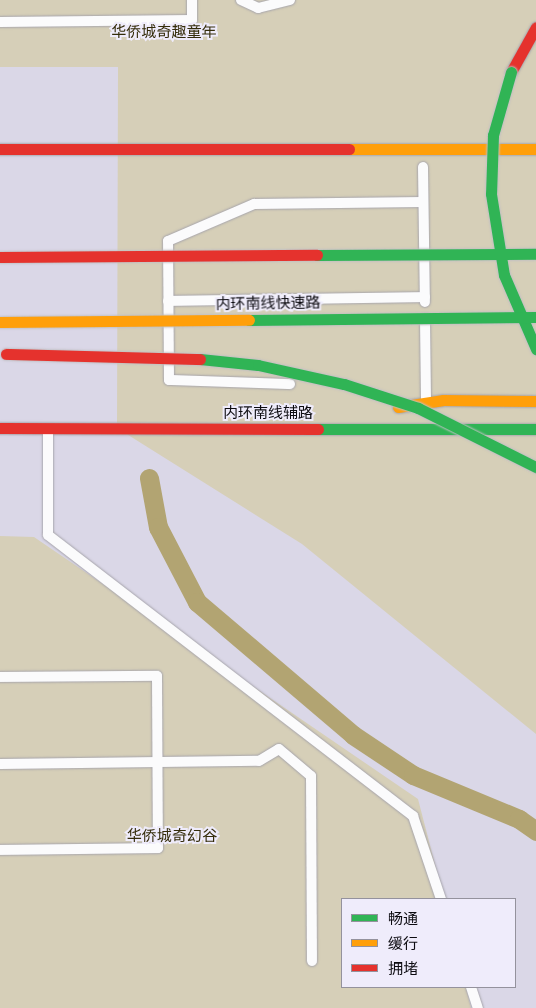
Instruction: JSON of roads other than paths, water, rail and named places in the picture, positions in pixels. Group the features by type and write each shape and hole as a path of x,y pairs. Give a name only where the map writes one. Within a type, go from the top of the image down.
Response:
{"main road":[{"path":"536,27 511,72 493,135 491,194 504,275 536,349"},
{"path":"0,149 536,149"},
{"path":"278,149 334,163"},
{"path":"418,167 441,167"},
{"path":"478,167 506,167"},
{"path":"0,257 536,254"},
{"name":"内环南线快速路","path":"0,322 536,317"},
{"path":"3,354 170,356 258,364 344,384 418,408 536,467"},
{"path":"378,411 426,403 536,401"},
{"path":"263,429 349,415"},
{"name":"内环南线辅路","path":"0,428 536,429"}],"lane":[{"path":"0,22 192,20 192,0"},
{"path":"241,0 258,8 290,0"},
{"path":"418,167 423,202 426,403"},
{"path":"397,387 169,380 168,241 254,204 423,202"},
{"path":"168,301 424,297"},
{"path":"48,428 48,535 413,816 441,898"},
{"path":"0,677 157,676 158,848 0,850"},
{"path":"0,764 259,761 279,749 311,776 312,961"},
{"path":"471,988 478,1008"}],"waterway":[{"path":"149,478 158,527 197,602 353,735 413,775 519,819 536,831"}],"park label":[{"name":"华侨城奇趣童年","path":"164,33"},
{"name":"华侨城奇幻谷","path":"172,837"}]}
